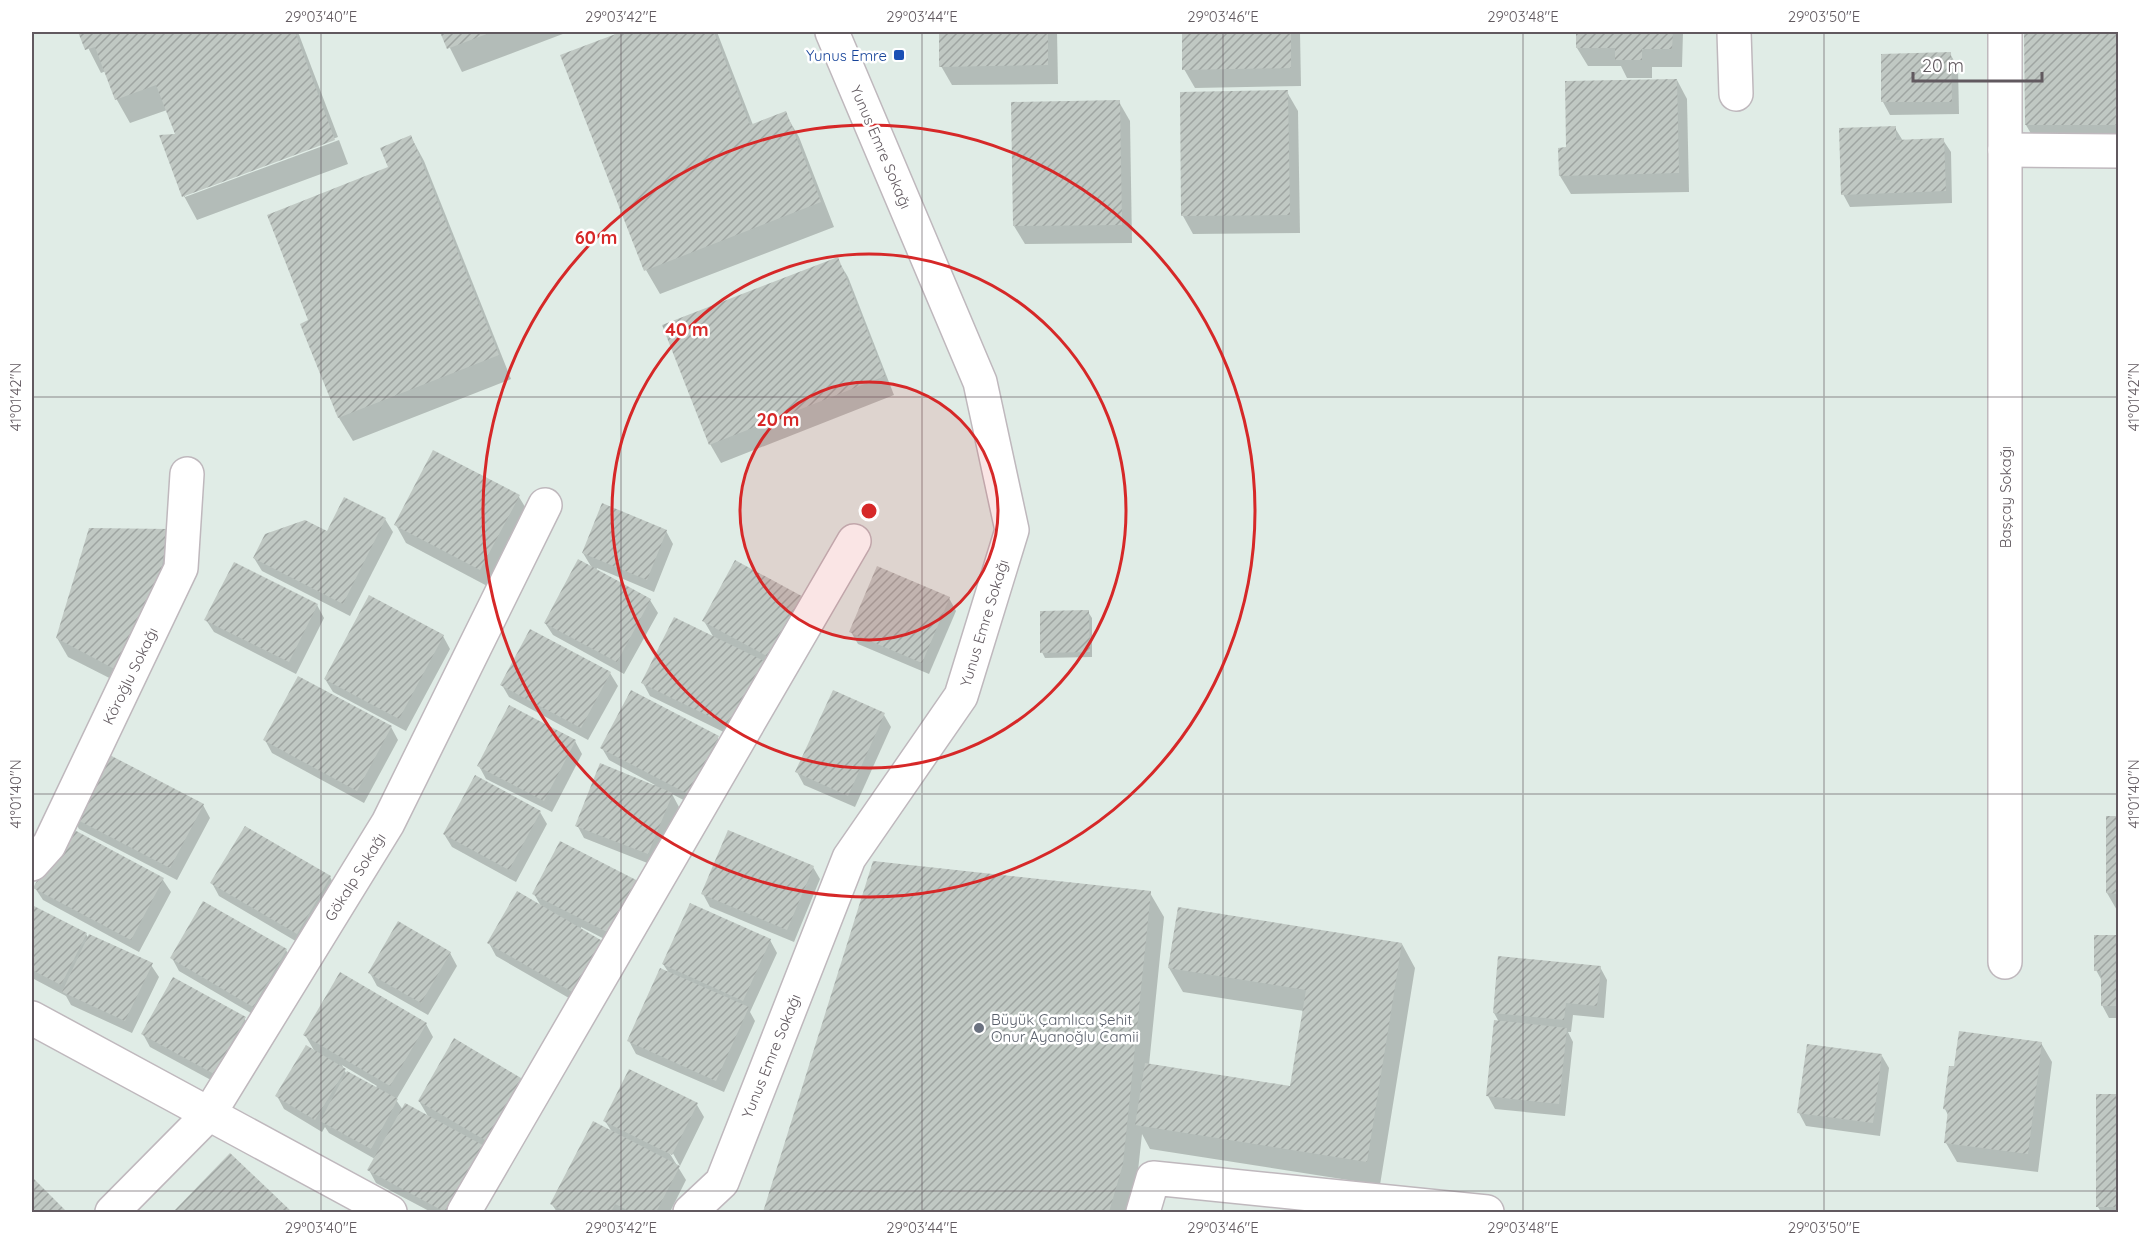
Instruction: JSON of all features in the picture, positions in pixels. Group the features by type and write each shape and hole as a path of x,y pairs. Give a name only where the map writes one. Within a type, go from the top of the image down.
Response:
{"street":[{"name":"Yunus Emre Sokağı","path":"690,1212 722,1182 849,858 961,696 1012,530 980,382 832,32"},
{"path":"1734,32 1736,94"},
{"name":"Başçay Sokağı","path":"2005,32 2005,962"},
{"path":"2005,150 2118,151"},
{"name":"Köroğlu Sokağı","path":"32,864 49,845 181,568 187,474"},
{"name":"Gökalp Sokağı","path":"112,1212 209,1114 388,823 545,505"},
{"path":"464,1212 854,541"},
{"path":"32,1018 390,1212"},
{"path":"1143,1212 1153,1178 1487,1212"}],"building":[{"path":"78,32 295,32 335,140 182,197 159,135 175,134 156,85 115,100 95,47 85,50"},
{"path":"440,32 492,32 447,49"},
{"path":"621,32 714,32 750,125 786,111 821,202 644,271 560,55"},
{"path":"939,32 1048,32 1048,65 939,67"},
{"path":"1182,32 1291,32 1291,68 1182,70"},
{"path":"1576,32 1673,32 1672,49 1642,49 1642,60 1615,60 1615,48 1576,48"},
{"path":"2024,32 2118,32 2118,125 2025,125"},
{"path":"1951,52 1952,102 1881,102 1881,54"},
{"path":"1677,79 1679,173 1559,176 1558,148 1566,147 1565,81"},
{"path":"1288,90 1290,215 1181,216 1180,92"},
{"path":"1120,100 1122,225 1013,226 1011,102"},
{"path":"1896,126 1896,140 1944,138 1946,191 1841,195 1839,128"},
{"path":"411,135 499,355 338,418 300,324 308,320 267,215 388,167 380,148"},
{"path":"838,257 885,376 709,445 662,325"},
{"path":"433,450 520,495 480,570 394,525"},
{"path":"344,497 386,518 343,604 253,558 265,534 305,520 327,531"},
{"path":"602,503 667,530 647,580 582,553"},
{"path":"89,528 169,529 152,617 122,673 56,638"},
{"path":"578,559 651,599 617,662 544,623"},
{"path":"735,560 809,600 776,661 702,621"},
{"path":"234,562 318,604 289,662 204,620"},
{"path":"877,566 950,597 922,663 849,632"},
{"path":"369,595 444,635 399,719 324,679"},
{"path":"1089,610 1090,652 1040,653 1040,611"},
{"path":"674,617 766,662 733,728 641,683"},
{"path":"530,629 611,672 581,728 500,685"},
{"path":"298,676 392,726 357,791 263,740"},
{"path":"631,690 719,736 688,794 600,748"},
{"path":"833,690 885,713 848,796 795,772"},
{"path":"509,705 576,740 544,801 477,766"},
{"path":"104,752 204,804 170,868 70,816"},
{"path":"600,763 673,793 648,854 575,826"},
{"path":"475,775 541,811 509,870 443,834"},
{"path":"2106,816 2118,816 2118,894 2106,893"},
{"path":"67,826 164,878 131,940 33,888"},
{"path":"245,826 331,876 297,934 210,883"},
{"path":"728,830 814,866 787,930 701,894"},
{"path":"560,841 642,883 615,936 532,894"},
{"name":"Büyük Çamlıca Şehit Onur Ayanoğlu Camii","path":"873,861 1151,891 1123,1164 1109,1212 763,1212"},
{"path":"517,891 611,946 581,997 487,943"},
{"path":"203,901 287,949 253,1007 170,958"},
{"path":"690,903 771,939 743,1001 662,964"},
{"path":"32,905 87,933 61,985 32,970"},
{"path":"1178,907 1402,943 1367,1162 1135,1125 1145,1063 1290,1086 1306,990 1168,968"},
{"path":"398,921 451,952 421,1003 368,973"},
{"path":"89,934 153,963 125,1021 62,992"},
{"path":"2094,935 2118,935 2118,1006 2101,1006 2101,971 2094,971"},
{"path":"1498,956 1601,966 1597,1006 1566,1003 1564,1020 1493,1013"},
{"path":"660,968 749,1007 716,1081 627,1041"},
{"path":"340,972 427,1023 390,1086 303,1035"},
{"path":"173,977 246,1017 214,1074 141,1034"},
{"path":"1494,1020 1567,1028 1559,1104 1486,1096"},
{"path":"1959,1031 2042,1042 2028,1154 1944,1143 1948,1110 1943,1109 1949,1066 1954,1066"},
{"path":"454,1038 526,1081 490,1143 418,1101"},
{"path":"1807,1044 1882,1054 1873,1123 1797,1113"},
{"path":"306,1045 346,1069 315,1120 275,1096"},
{"path":"629,1069 698,1103 672,1155 603,1121"},
{"path":"347,1071 398,1099 371,1149 320,1121"},
{"path":"2096,1094 2118,1094 2118,1207 2096,1207"},
{"path":"405,1103 490,1149 454,1212 445,1212 367,1170"},
{"path":"593,1121 680,1166 656,1212 631,1212 615,1204 611,1212 567,1212 550,1204"},
{"path":"230,1153 292,1212 173,1212"},
{"path":"32,1177 67,1212 32,1212"}],"place":[{"name":"Yunus Emre","path":"899,55"},
{"name":"Büyük Çamlıca Şehit Onur Ayanoğlu Camii","path":"979,1028"}]}
